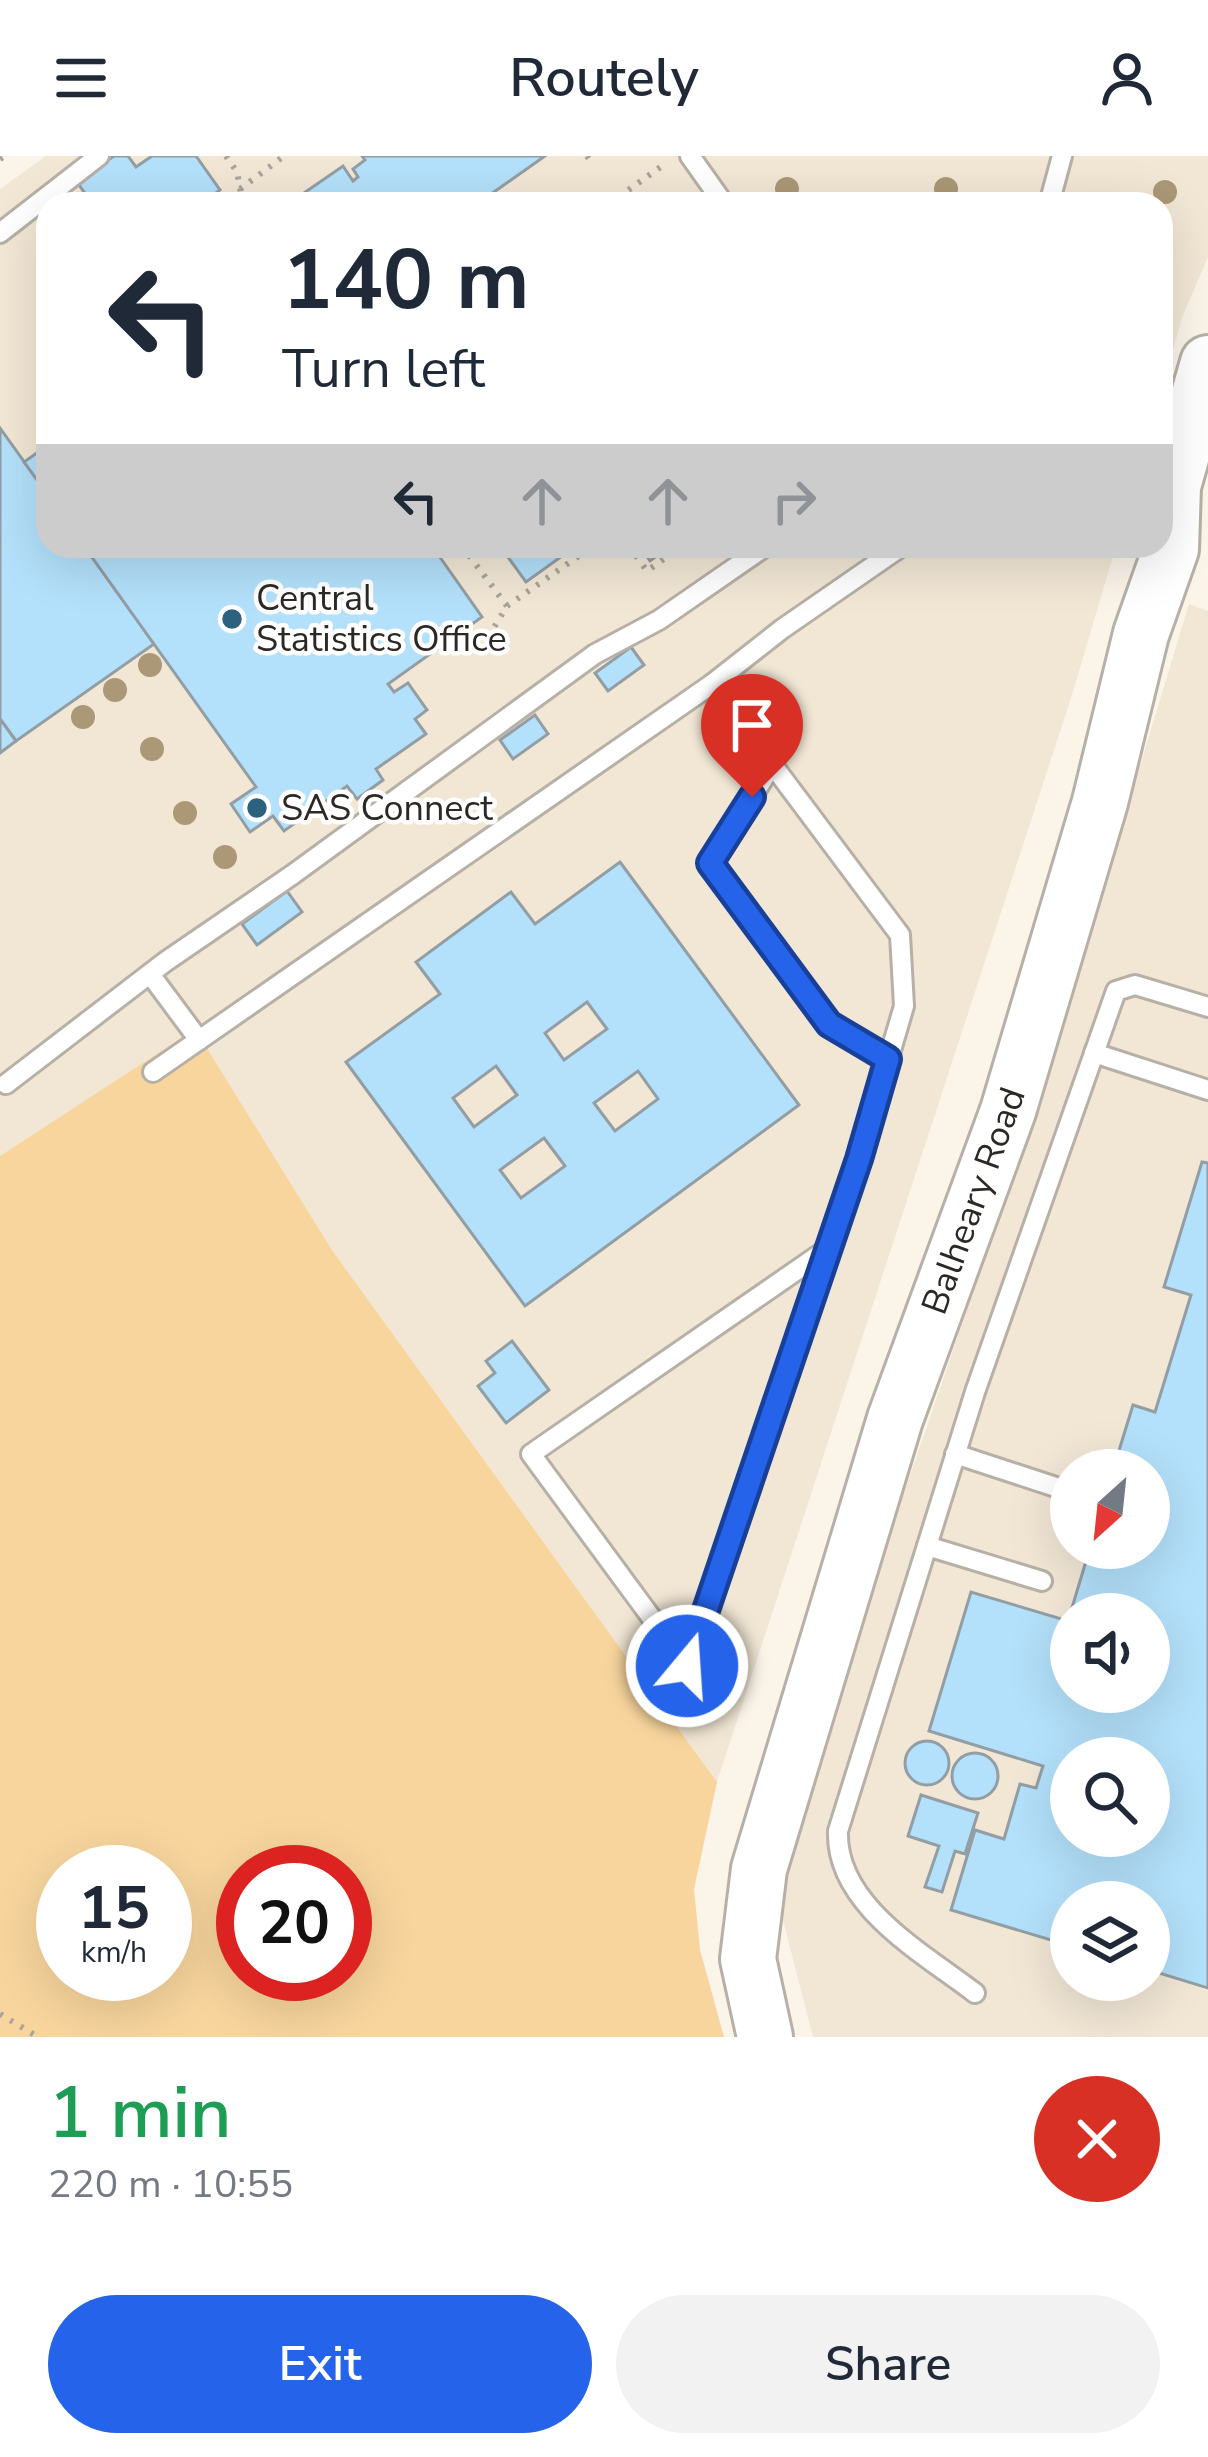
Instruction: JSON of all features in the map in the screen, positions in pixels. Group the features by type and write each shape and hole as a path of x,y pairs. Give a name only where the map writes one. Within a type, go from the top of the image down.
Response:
{"street":[{"name":"Balheary Road","path":"765,2037 748,1959 759,1869 895,1419 1008,1112 1100,802 1141,634 1176,552 1173,486 1208,363"},
{"path":"1190,426 1208,506"}],"lane":[{"path":"53,192 99,156"},
{"path":"690,156 716,192"},
{"path":"1052,192 1062,156"},
{"path":"0,233 36,205"},
{"path":"6,1084 150,974 595,654 658,620 748,558"},
{"path":"153,1072 712,684 885,558"},
{"path":"712,684 900,935 904,1006 859,1159 687,1666 531,1454 826,1250"},
{"path":"772,765 710,863 829,1024 888,1059"},
{"path":"150,974 199,1040"},
{"path":"975,1993 902,1936 854,1890 837,1852 838,1831 955,1454 1116,991 1136,985 1208,1007"},
{"path":"1094,1053 1208,1090"},
{"path":"955,1454 1050,1485"},
{"path":"927,1546 1042,1582"}],"path":[{"path":"226,156 237,172 241,192"},
{"path":"240,189 284,156"},
{"path":"587,156 593,165"},
{"path":"626,192 674,157"},
{"path":"471,558 507,606"},
{"path":"490,634 507,606 576,558"},
{"path":"638,558 647,571 665,558"},
{"path":"0,2014 38,2037"}],"shaded area":[{"path":"46,156 1208,156 1208,257 1173,350 1173,192 36,192 36,558 1112,558 1072,695 717,1782 332,1250 195,1030 0,1156 0,189"},
{"path":"1189,604 1208,611 1208,2037 813,2037 772,1877 1036,1109"},
{"path":"195,1029 332,1250 717,1782 694,1889 700,1950 724,2037 0,2037 0,1156"}],"building":[{"path":"114,156 128,156 136,167 152,156 196,156 220,190 84,192 77,182"},
{"path":"362,156 545,156 494,192 305,192 343,166 353,181 358,177 353,169 365,160"},
{"path":"0,428 36,478 36,558 93,558 154,644 16,741 0,719"},
{"path":"36,454 36,478 24,462"},
{"path":"93,558 440,558 482,617 388,684 394,692 408,683 427,710 415,719 426,734 376,769 383,780 357,799 347,786 284,831 273,816 250,832 231,804 256,787"},
{"path":"509,558 559,558 526,582"},
{"path":"631,647 644,665 608,691 595,673"},
{"path":"535,715 548,734 513,759 500,740"},
{"path":"0,719 16,741 0,753"},
{"path":"620,862 799,1105 525,1306 346,1062 440,994 416,962 511,892 535,924","holes":["587,1002 607,1029 564,1060 545,1033","496,1066 517,1095 474,1127 453,1098","638,1071 658,1099 615,1131 594,1103","544,1138 565,1166 521,1198 500,1170"]},
{"path":"287,891 302,912 257,945 242,924"},
{"path":"1202,1162 1208,1163 1208,1988 1170,1976 1170,1881 1050,1881 1050,1940 951,1910 975,1830 1004,1839 1020,1784 1036,1788 1043,1766 929,1731 971,1592 1050,1616 1050,1713 1170,1713 1170,1593 1076,1593 1084,1569 1170,1569 1170,1449 1119,1449 1133,1405 1155,1412 1191,1295 1164,1287"},
{"path":"512,1341 549,1390 506,1423 478,1386 495,1373 486,1361"},
{"path":"927,1741 943,1747 949,1763 943,1779 927,1785 911,1779 905,1763 911,1747"},
{"path":"975,1753 991,1760 998,1776 991,1792 975,1799 959,1792 952,1776 959,1760"},
{"path":"921,1795 978,1813 965,1854 955,1851 942,1892 925,1887 939,1846 908,1836"}],"place":[{"name":"Central Statistics Office","path":"232,619"},
{"name":"SAS Connect","path":"257,808"}],"route":[{"path":"687,1666 859,1159 888,1059 829,1024 710,863 752,797"}]}
